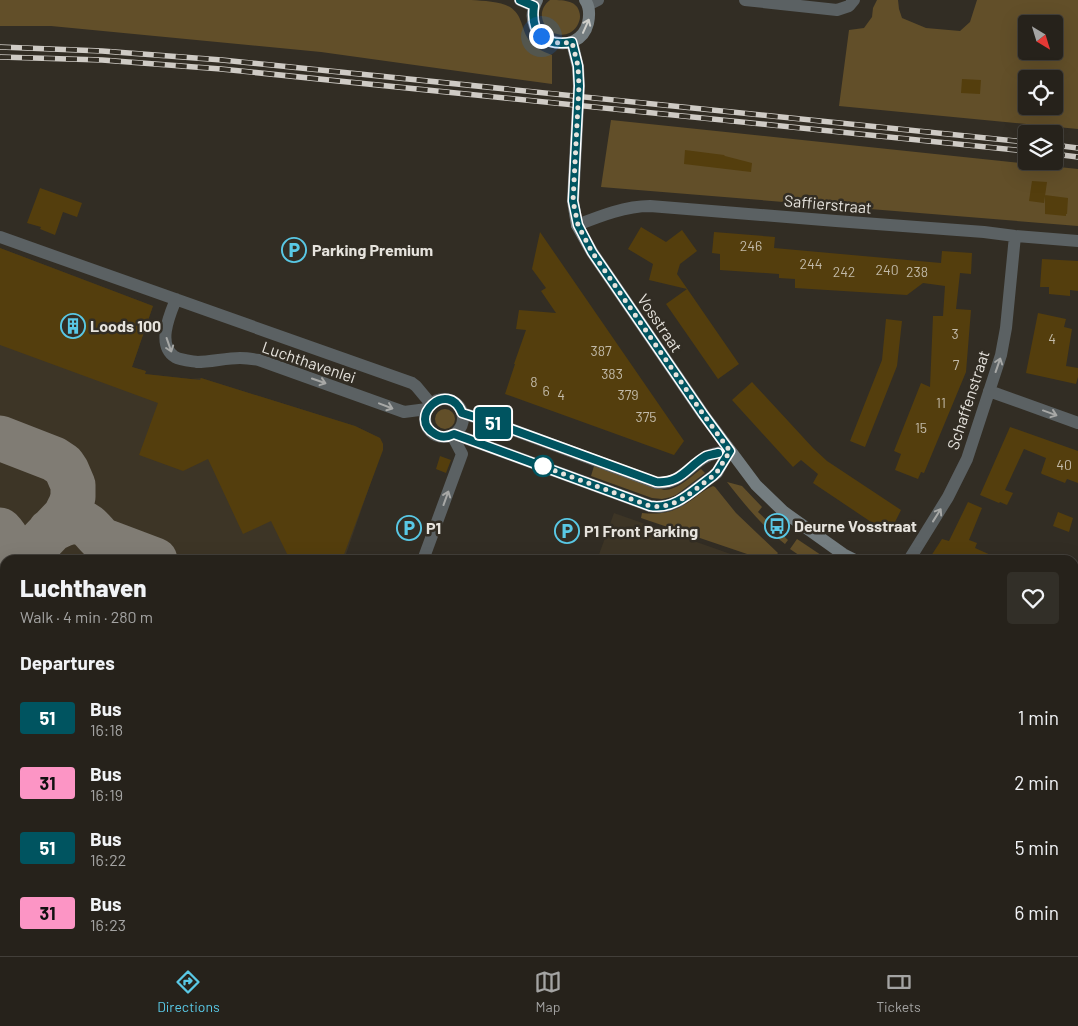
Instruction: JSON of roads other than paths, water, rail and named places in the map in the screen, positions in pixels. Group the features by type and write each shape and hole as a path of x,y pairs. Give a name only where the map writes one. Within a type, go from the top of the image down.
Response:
{"street":[{"path":"520,0 535,3 532,17 535,27 541,36 550,42 561,44 572,42 581,36 588,26 591,2"},
{"path":"745,0 837,10 849,6 854,0"},
{"name":"Vosstraat","path":"572,42 578,66 579,86 573,201 578,225 592,252 697,406 756,485 784,512 845,555"},
{"name":"Saffierstraat","path":"578,225 629,208 650,206 1078,241"},
{"name":"Schaffenstraat","path":"912,555 948,498 967,459 1001,355 1006,328 1015,236"},
{"name":"Luchthavenlei","path":"0,237 412,383 416,386 429,407"},
{"name":"Luchthavenlei","path":"176,299 167,322 166,339 169,351 174,357 181,359 198,362 240,358 259,360 404,412 429,407 438,400 451,400 456,403 462,413 656,482 665,483 672,481 707,456 730,451"},
{"path":"989,391 1078,423"},
{"path":"429,407 425,418 426,424 433,433 442,436 453,434 460,429 462,413"},
{"path":"453,434 650,506 659,507 679,501 717,472 730,451"},
{"path":"425,555 462,454 453,434"},
{"path":"574,478 582,456"}],"railway":[{"path":"0,47 102,51 222,60 1018,141"},
{"path":"0,57 102,60 221,69 1018,150"},
{"path":"1063,146 1078,148"},
{"path":"1063,155 1078,157"}],"place":[{"name":"Parking Premium","path":"294,250"},
{"name":"Loods 100","path":"73,326"},
{"name":"Deurne Vosstraat","path":"777,526"},
{"name":"P1","path":"409,528"},
{"name":"P1 Front Parking","path":"567,531"}]}
